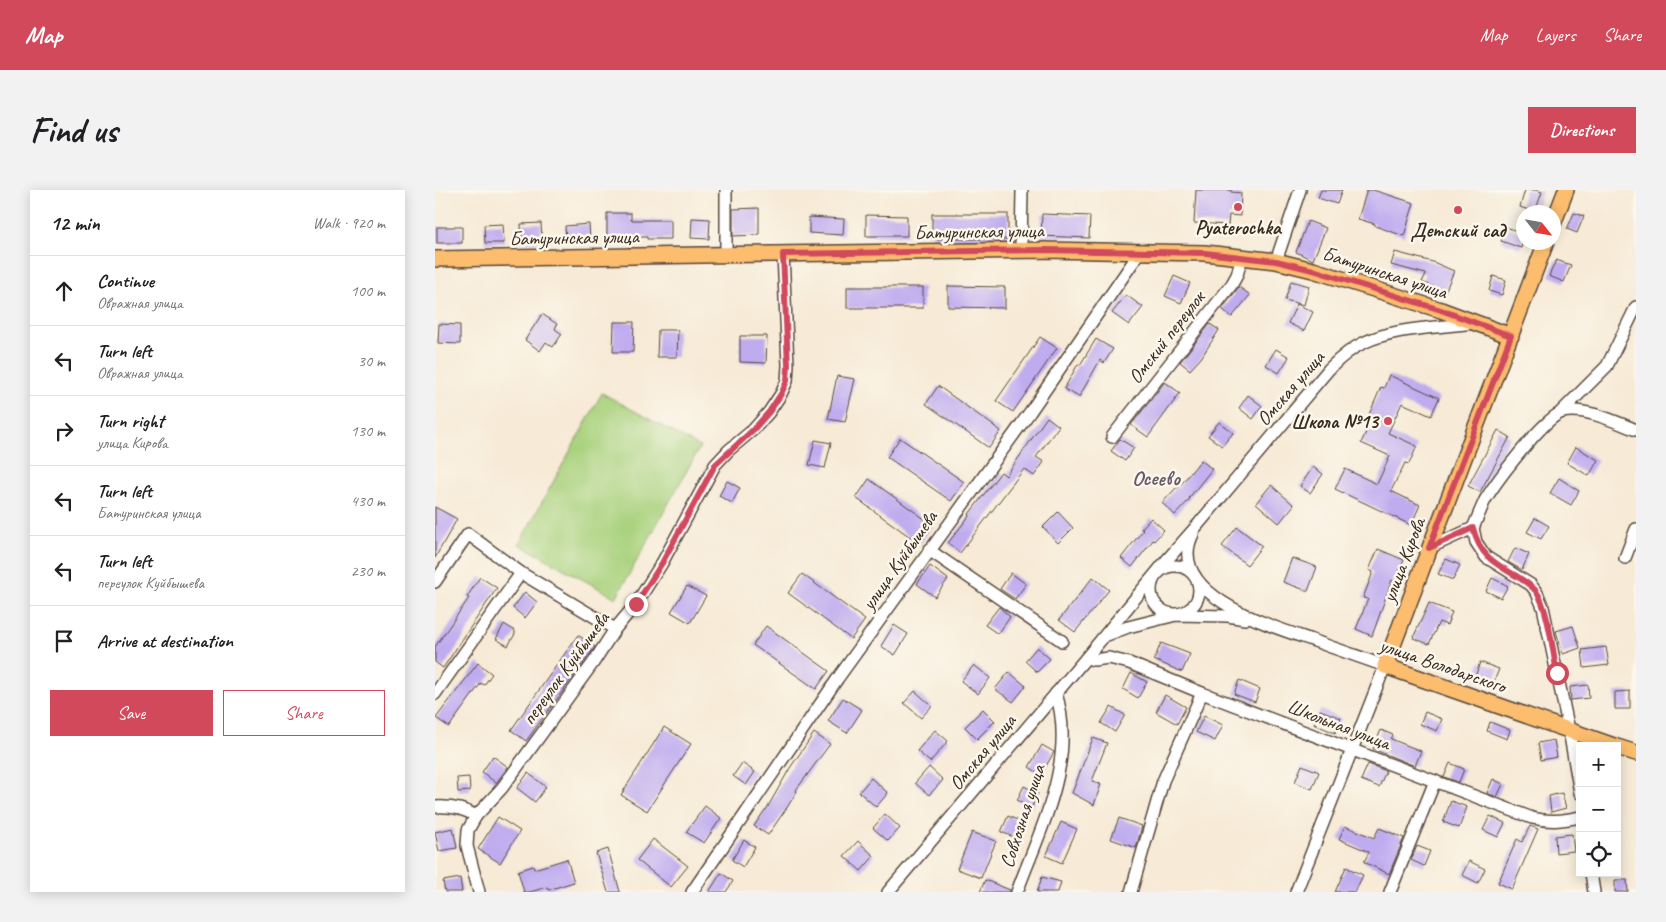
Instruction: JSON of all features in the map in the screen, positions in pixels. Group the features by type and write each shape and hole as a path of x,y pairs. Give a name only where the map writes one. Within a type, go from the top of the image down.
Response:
{"main road":[{"path":"1561,205 1567,190"},
{"name":"улица Кирова","path":"1385,666 1543,250"},
{"name":"Батуринская улица","path":"435,259 1021,251 1205,253 1276,261 1348,280 1511,336"},
{"name":"улица Володарского","path":"1385,666 1604,742"},
{"name":"улица Володарского","path":"1621,748 1636,754"}],"street":[{"path":"725,190 726,255"},
{"path":"1021,251 1022,190"},
{"path":"1276,261 1300,190"},
{"name":"улица Куйбышева","path":"692,892 838,678 1030,412 1140,252"},
{"name":"переулок Куйбышева","path":"479,892 467,846 468,830 476,816 502,788 593,663 615,629 636,604 662,563 715,465 754,429 781,394 787,381 788,365 783,254"},
{"name":"Омский переулок","path":"1112,436 1232,284 1237,276 1242,257"},
{"path":"1579,787 1543,607 1531,585 1486,557 1476,542 1473,528 1486,500 1531,438 1544,424 1561,412 1607,366 1636,307"},
{"name":"Омская улица","path":"888,892 1329,369 1345,354 1362,343 1405,330 1474,322"},
{"path":"1561,412 1575,411 1602,417 1636,430"},
{"name":"Омская улица","path":"1194,576 1188,561 1187,550 1196,527"},
{"path":"1429,548 1473,528"},
{"path":"1625,558 1636,529"},
{"path":"435,582 468,534 521,573 615,629"},
{"path":"929,550 1062,641"},
{"path":"1104,636 1128,627 1176,615 1188,611 1197,601 1199,588 1194,576 1186,569 1176,566 1163,569 1155,575 1151,582 1150,591 1154,603 1163,612 1176,615"},
{"path":"435,694 521,573"},
{"name":"улица Володарского","path":"1194,576 1220,600 1259,622"},
{"name":"улица Володарского","path":"1176,615 1228,616 1259,622 1385,666"},
{"name":"Школьная улица","path":"1086,658 1090,660 1109,658 1120,660 1201,693 1532,818 1561,822 1576,818"},
{"name":"улица Кирова","path":"1296,892 1385,666"},
{"name":"Совхозная улица","path":"1017,892 1054,793 1059,772 1063,744 1060,707 1056,693"},
{"path":"1131,892 1163,780 1201,693"},
{"path":"1390,892 1435,781"},
{"path":"435,807 455,807 467,810 476,816"},
{"path":"1591,877 1593,892"}],"green space":[{"path":"602,393 700,447 616,598 519,544"}],"building":[{"path":"1196,190 1231,190 1231,192 1241,193 1240,216 1229,215 1228,225 1194,223"},
{"path":"1321,190 1342,190 1337,204 1318,198"},
{"path":"1367,190 1373,190 1414,203 1404,236 1358,219"},
{"path":"1525,190 1542,192 1537,205 1521,205"},
{"path":"759,208 759,235 733,236 733,209"},
{"path":"607,213 631,213 631,220 671,220 671,239 607,237"},
{"path":"1574,213 1584,216 1577,233 1567,229"},
{"path":"932,214 1008,214 1008,239 932,239"},
{"path":"1042,214 1090,216 1089,238 1041,236"},
{"path":"866,215 907,216 907,236 866,236"},
{"path":"809,217 844,219 843,235 809,233"},
{"path":"692,218 710,219 709,239 691,238"},
{"path":"1308,221 1326,228 1313,260 1296,252"},
{"path":"541,223 542,241 522,242 521,224"},
{"path":"503,224 504,243 485,243 484,225"},
{"path":"589,224 590,240 566,241 565,226"},
{"path":"437,227 462,227 462,243 437,243"},
{"path":"1506,227 1516,231 1516,246 1501,241"},
{"path":"1395,252 1433,262 1454,271 1445,292 1422,282 1426,274 1391,265"},
{"path":"1556,260 1571,265 1564,282 1549,276"},
{"path":"1174,276 1190,283 1181,303 1165,296"},
{"path":"1493,276 1506,280 1502,295 1489,291"},
{"path":"1291,281 1309,286 1304,305 1285,300"},
{"path":"948,286 1005,287 1005,308 948,307"},
{"path":"847,287 923,287 923,308 847,308"},
{"path":"1239,287 1250,295 1232,317 1222,309"},
{"path":"1126,295 1143,307 1129,325 1112,313"},
{"path":"1297,304 1313,312 1304,331 1288,323"},
{"path":"542,314 557,324 555,329 562,334 553,347 546,342 540,351 525,340"},
{"path":"614,322 634,322 633,352 613,352"},
{"path":"439,324 460,325 460,344 438,343"},
{"path":"1210,324 1219,330 1201,358 1190,370 1180,362"},
{"path":"658,330 678,330 677,357 657,357"},
{"path":"740,336 767,336 766,363 740,362"},
{"path":"1040,337 1057,348 1013,412 996,401"},
{"path":"1096,339 1113,349 1104,363 1100,360 1079,397 1064,389 1078,364 1080,365"},
{"path":"1276,349 1289,357 1279,373 1266,365"},
{"path":"1389,375 1439,398 1431,416 1402,403 1388,433 1417,446 1409,464 1405,463 1391,491 1420,505 1411,525 1335,489 1345,469 1377,484 1390,456 1361,443 1368,428 1365,427 1365,424 1381,387 1384,388"},
{"path":"837,376 855,379 845,422 828,419"},
{"path":"1165,382 1180,393 1148,437 1131,425"},
{"path":"938,386 1001,431 989,448 926,404"},
{"path":"1248,395 1262,406 1253,419 1239,408"},
{"path":"1047,417 1059,426 1036,457 1044,462 1034,476 1024,469 960,553 948,543 1001,472 1006,476"},
{"path":"1219,422 1233,433 1222,446 1208,436"},
{"path":"1498,430 1510,437 1480,492 1468,486"},
{"path":"900,438 964,482 951,501 887,457"},
{"path":"1120,439 1134,448 1125,461 1111,451"},
{"path":"815,440 831,443 825,468 809,465"},
{"path":"1576,447 1598,460 1589,476 1567,463"},
{"path":"1201,460 1212,469 1190,499 1175,515 1162,503 1178,488"},
{"path":"1313,467 1323,474 1310,493 1300,486"},
{"path":"1559,478 1579,491 1571,505 1550,493"},
{"path":"869,479 933,525 920,544 856,498"},
{"path":"727,481 740,488 732,503 719,496"},
{"path":"1271,485 1294,505 1279,523 1256,503"},
{"path":"435,507 457,519 435,558"},
{"path":"1058,512 1073,528 1058,543 1043,527"},
{"path":"1151,518 1164,530 1153,540 1132,567 1121,558"},
{"path":"1535,518 1549,526 1541,539 1527,532"},
{"path":"1237,527 1262,546 1247,565 1222,546"},
{"path":"1515,548 1529,554 1522,570 1508,562"},
{"path":"1378,549 1404,560 1395,581 1392,580 1372,636 1356,629 1368,599 1363,598 1373,572 1369,570"},
{"path":"1292,558 1317,567 1308,591 1283,582"},
{"path":"1446,559 1460,565 1453,580 1438,574"},
{"path":"930,566 948,579 935,597 917,584"},
{"path":"1011,573 1026,584 1015,599 1000,589"},
{"path":"802,574 865,620 851,639 788,593"},
{"path":"480,577 497,588 443,668 435,662 435,647 469,598 467,597"},
{"path":"1093,577 1109,590 1075,632 1059,620"},
{"path":"1492,578 1508,586 1501,598 1486,591"},
{"path":"687,586 706,596 690,623 671,612"},
{"path":"525,592 537,602 525,618 513,608"},
{"path":"1429,603 1452,612 1447,625 1439,622 1429,644 1413,638"},
{"path":"999,607 1010,617 998,634 985,625"},
{"path":"504,624 515,631 508,646 496,639"},
{"path":"894,625 908,634 895,655 881,646"},
{"path":"766,626 829,671 816,689 753,645"},
{"path":"1573,626 1580,648 1563,654 1556,631"},
{"path":"578,635 595,647 526,741 511,730"},
{"path":"1161,643 1190,654 1182,672 1154,660"},
{"path":"1037,647 1050,659 1037,672 1025,661"},
{"path":"1606,647 1609,665 1584,668 1582,650"},
{"path":"1480,662 1499,669 1493,684 1475,677"},
{"path":"478,663 492,674 484,685 481,683 449,727 436,718"},
{"path":"974,665 990,678 978,694 961,681"},
{"path":"1009,672 1026,686 1013,702 995,689"},
{"path":"1131,673 1147,682 1138,698 1123,689"},
{"path":"1239,680 1260,689 1255,702 1234,694"},
{"path":"1588,685 1589,698 1571,700 1570,687"},
{"path":"915,691 932,706 921,718 904,703"},
{"path":"1630,691 1630,709 1615,709 1615,692"},
{"path":"1165,695 1186,707 1177,724 1156,712"},
{"path":"843,698 862,710 847,733 828,721"},
{"path":"1111,707 1125,715 1115,732 1101,723"},
{"path":"983,709 995,721 977,739 965,727"},
{"path":"1320,710 1341,718 1335,733 1314,724"},
{"path":"1425,712 1442,719 1437,731 1420,724"},
{"path":"1204,716 1223,725 1215,741 1196,732"},
{"path":"1490,722 1510,730 1507,739 1487,731"},
{"path":"664,727 691,744 647,811 621,795"},
{"path":"935,730 948,741 930,762 917,751"},
{"path":"1381,730 1393,735 1391,739 1421,751 1415,766 1373,749"},
{"path":"814,733 830,744 796,790 788,806 768,835 754,826"},
{"path":"1093,738 1107,743 1092,781 1101,784 1094,805 1072,793"},
{"path":"1554,740 1557,757 1541,760 1538,743"},
{"path":"1042,745 1054,752 1041,775 1029,767"},
{"path":"493,756 508,767 496,783 482,772"},
{"path":"742,763 755,772 746,785 733,776"},
{"path":"1450,763 1464,769 1459,782 1444,777"},
{"path":"1368,764 1386,771 1379,787 1361,780"},
{"path":"1302,765 1319,772 1312,789 1295,782"},
{"path":"929,767 943,780 929,795 915,783"},
{"path":"528,773 546,787 535,802 517,788"},
{"path":"469,777 470,791 458,792 457,778"},
{"path":"871,778 888,793 876,807 859,792"},
{"path":"1493,779 1503,784 1497,797 1487,793"},
{"path":"1024,786 1038,793 1032,807 1017,800"},
{"path":"1562,793 1566,808 1551,812 1549,796"},
{"path":"1451,801 1467,807 1459,828 1443,822"},
{"path":"705,806 721,818 704,843 686,832"},
{"path":"885,814 900,828 888,841 873,828"},
{"path":"1008,816 1026,824 1019,839 1001,832"},
{"path":"1490,816 1505,823 1498,837 1483,830"},
{"path":"498,817 520,831 500,863 478,849"},
{"path":"1119,818 1142,826 1136,848 1111,839"},
{"path":"1061,822 1077,829 1062,863 1046,856"},
{"path":"1345,826 1374,838 1379,828 1404,838 1389,874 1364,862 1369,852 1339,839"},
{"path":"1530,826 1538,829 1512,889 1498,883 1517,839 1522,842"},
{"path":"453,828 457,848 439,851 435,832"},
{"path":"972,832 996,841 981,878 957,869"},
{"path":"1572,834 1574,851 1556,853 1555,836"},
{"path":"653,839 688,866 671,887 637,860"},
{"path":"744,840 755,847 743,867 732,860"},
{"path":"858,841 874,856 861,871 844,856"},
{"path":"1417,846 1430,851 1424,866 1411,860"},
{"path":"608,849 620,892 608,892 596,853"},
{"path":"567,859 574,882 548,890 547,887 524,892 518,871 533,866 534,869"},
{"path":"1469,861 1485,869 1478,883 1462,875"},
{"path":"1346,867 1363,875 1355,892 1335,892"},
{"path":"721,873 733,881 726,892 709,892"},
{"path":"1042,877 1061,882 1058,892 1037,892"},
{"path":"460,878 462,892 445,892 443,881"},
{"path":"985,880 1010,890 1010,892 980,892"},
{"path":"1615,880 1627,880 1628,892 1615,892"}],"place":[{"name":"Pyaterochka","path":"1238,207"},
{"name":"Детский сад","path":"1458,210"},
{"name":"Школа №13","path":"1388,421"}],"district":[{"name":"Осеево","path":"1156,478"}],"route":[{"path":"636,604 662,563 715,465 729,450 754,429 769,412 787,381 788,365 783,254 1044,250 1205,253 1276,261 1313,270 1441,310 1511,336 1429,548 1473,528 1476,542 1486,557 1531,585 1537,593 1543,607 1557,673"}]}
